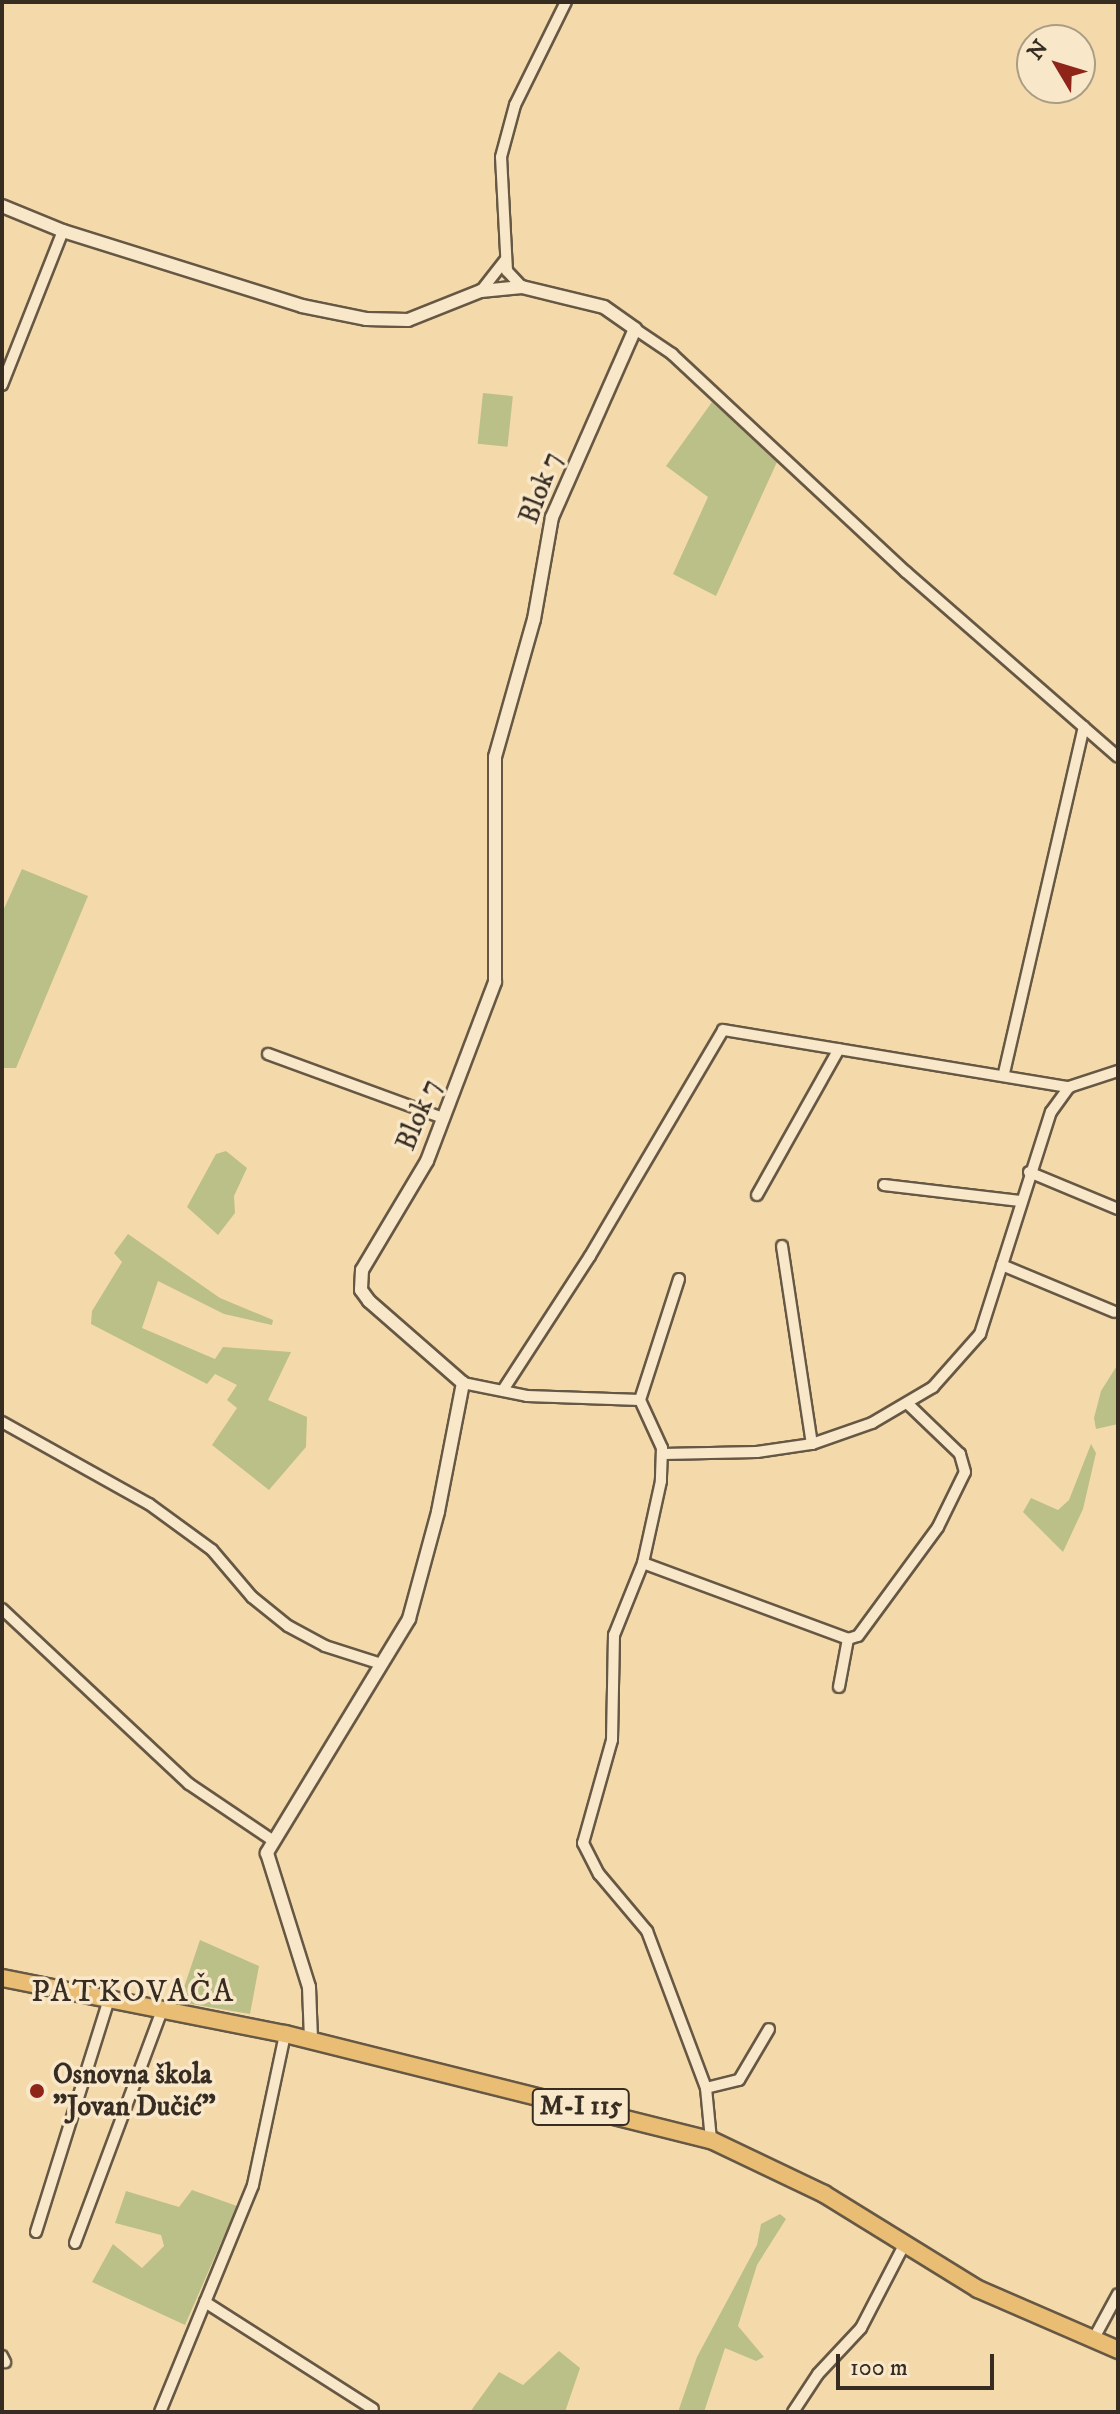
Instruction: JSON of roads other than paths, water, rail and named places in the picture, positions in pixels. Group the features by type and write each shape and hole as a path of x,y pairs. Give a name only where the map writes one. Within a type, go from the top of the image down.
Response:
{"main road":[{"name":"M-I 115","path":"2,1978 285,2034 711,2140 824,2194 978,2289 1118,2350"}],"street":[{"path":"522,287 507,271 501,157 505,134 566,2"},
{"path":"2,206 63,231 302,306 366,319 408,320 481,291 522,287 604,307 672,354 906,572 1118,757"},
{"path":"2,385 63,231"},
{"path":"481,291 506,258"},
{"name":"Blok 7","path":"463,1383 369,1301 361,1290 362,1270 420,1173 495,982 495,757 534,619 552,517 635,329"},
{"path":"1004,1073 1084,727"},
{"path":"503,1390 590,1256 717,1033 723,1030 1004,1073 1069,1087 1118,1071"},
{"path":"757,1195 839,1049"},
{"path":"268,1054 443,1118"},
{"path":"663,1454 757,1452 812,1444 908,1404 952,1370 980,1334 1046,1121 1069,1087"},
{"path":"1029,1172 1118,1209"},
{"path":"884,1185 1020,1201"},
{"path":"782,1246 812,1444"},
{"path":"1002,1265 1115,1312"},
{"path":"679,1279 640,1400 663,1454 643,1563 614,1635 612,1740 583,1843 599,1874 647,1931 706,2088 711,2140"},
{"path":"311,2040 309,1987 267,1863 272,1840 409,1619 438,1512 463,1383 527,1396 640,1400"},
{"path":"643,1563 848,1639 866,1629 898,1575 938,1527 965,1472 960,1454 908,1404"},
{"path":"2,1422 149,1504 212,1550 252,1597 288,1626 325,1646 381,1664"},
{"path":"2,1609 189,1784 272,1840"},
{"path":"839,1687 848,1639"},
{"path":"36,2232 109,1999"},
{"path":"75,2243 162,2010"},
{"path":"706,2088 739,2080 769,2029"},
{"path":"160,2412 253,2185 285,2034"},
{"path":"793,2412 809,2385 861,2328 904,2245"},
{"path":"1093,2340 1118,2294"},
{"path":"205,2302 373,2409"}],"place":[{"name":"Osnovna škola \"Jovan Dučić\"","path":"37,2091"}],"district":[{"name":"PATKOVAČA","path":"133,1992"}]}
